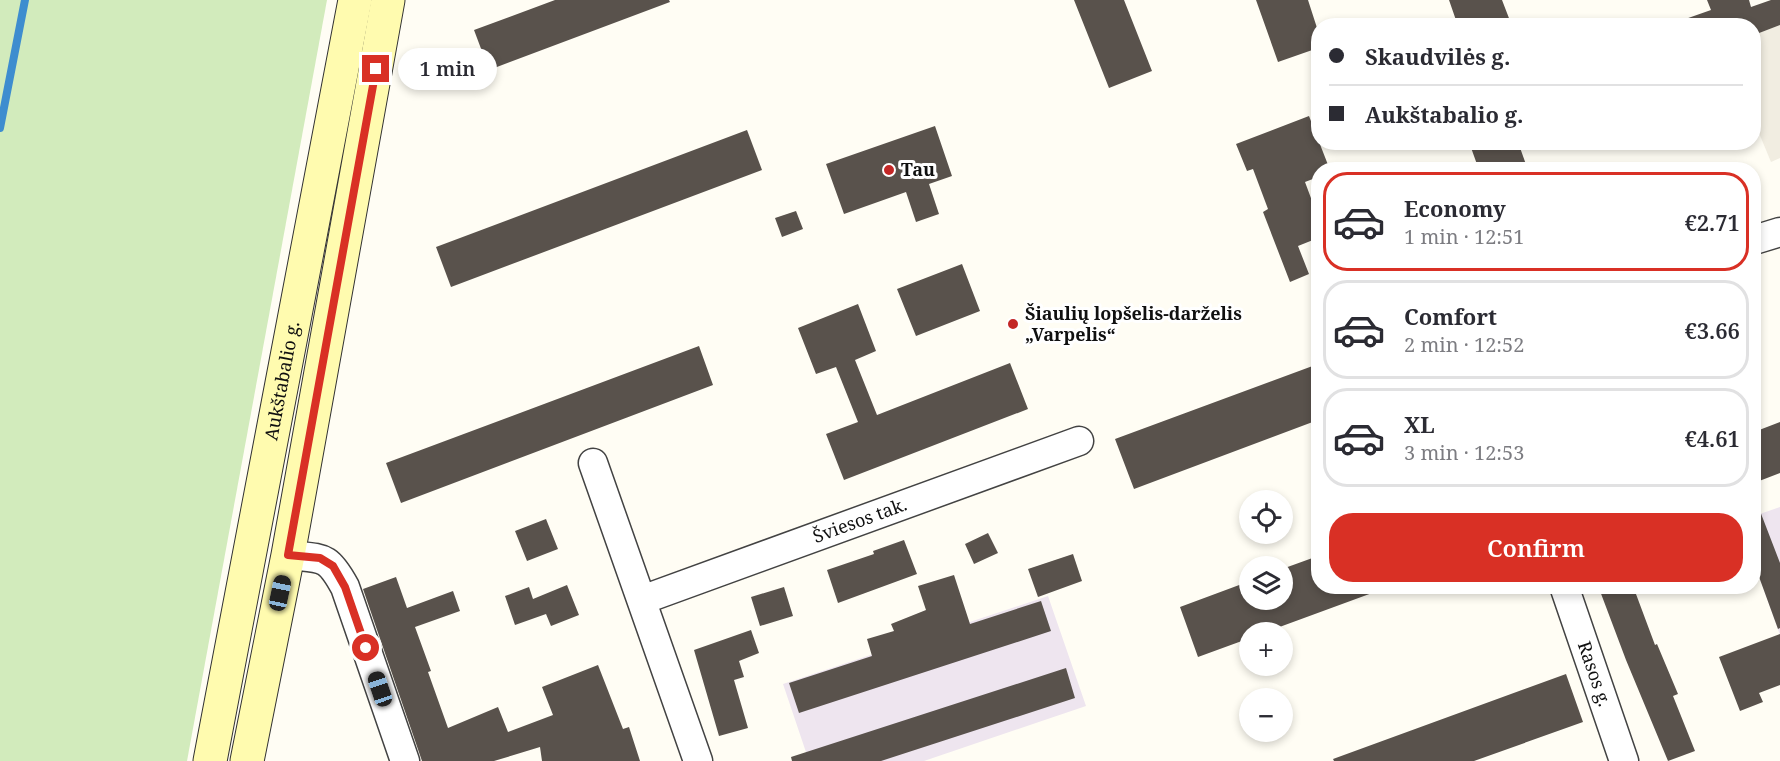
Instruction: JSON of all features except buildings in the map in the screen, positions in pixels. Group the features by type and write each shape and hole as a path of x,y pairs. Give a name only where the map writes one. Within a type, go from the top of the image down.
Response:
{"main road":[{"name":"Aukštabalio g.","path":"210,761 355,0"},
{"name":"Aukštabalio g.","path":"247,761 288,555 388,0"}],"street":[{"path":"1761,238 1780,232"},
{"name":"Šviesos tak.","path":"642,600 1079,441"},
{"path":"593,463 698,761"},
{"path":"288,555 320,558 333,566 345,587 405,761"},
{"name":"Rasos g.","path":"1567,594 1624,761"}],"shaded area":[{"path":"1780,25 1780,158 1771,162 1761,138 1761,32"},
{"path":"1780,507 1780,635 1761,582 1761,514"},
{"path":"1048,596 1086,706 924,761 809,761 783,684"}],"green space":[{"path":"0,0 327,0 187,761 0,761"}],"waterway":[{"path":"0,128 25,0"}],"place":[{"name":"Tau","path":"889,170"},
{"name":"Šiaulių lopšelis-darželis „Varpelis“","path":"1013,324"}],"route":[{"path":"366,648 345,587 333,566 320,558 288,555 376,69"}]}
